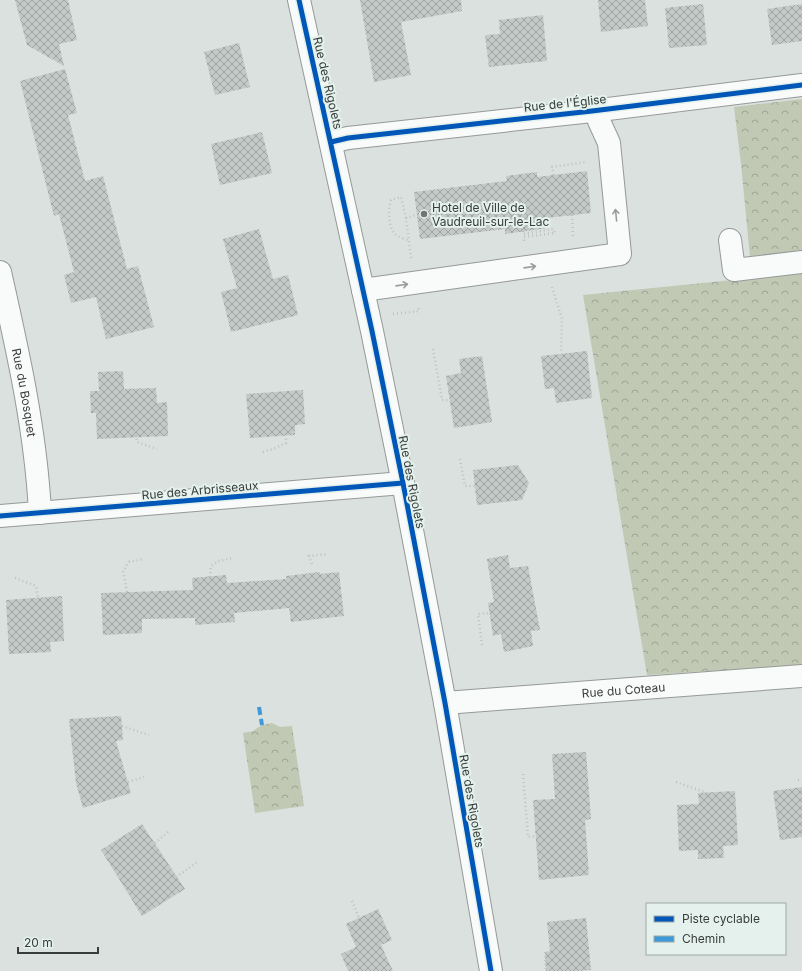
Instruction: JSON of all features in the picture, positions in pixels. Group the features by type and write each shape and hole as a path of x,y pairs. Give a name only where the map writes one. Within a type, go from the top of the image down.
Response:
{"street":[{"name":"Rue des Rigolets","path":"299,0 363,290 446,703 491,971"},
{"name":"Rue de l'Église","path":"331,142 354,138 802,85"},
{"path":"363,290 620,254 609,143 599,121 598,110"},
{"path":"730,240 734,270 802,262"},
{"name":"Rue du Bosquet","path":"0,272 29,410 40,513"},
{"name":"Rue des Arbrisseaux","path":"0,516 402,483"},
{"name":"Rue du Coteau","path":"446,703 802,676"}],"path":[{"path":"554,175 552,167 591,162"},
{"path":"401,197 406,218 409,241 395,234 392,228 389,215 389,205 391,200 401,197"},
{"path":"406,218 416,215"},
{"path":"572,215 572,221"},
{"path":"553,229 555,233 523,234 553,229"},
{"path":"523,234 525,248"},
{"path":"548,264 554,293 562,318 561,354"},
{"path":"390,314 410,312"},
{"path":"432,349 442,400 450,400"},
{"path":"135,431 137,442 157,449"},
{"path":"263,452 273,450 286,443 286,436"},
{"path":"460,459 465,486 475,486"},
{"path":"312,564 309,556 328,554"},
{"path":"210,577 211,566 218,561 233,558"},
{"path":"127,592 123,571 129,562 143,559"},
{"path":"15,578 36,586 38,598"},
{"path":"482,645 478,614 489,613"},
{"path":"122,726 149,735"},
{"path":"523,774 528,837 535,836"},
{"path":"128,782 144,777"},
{"path":"798,780 802,782"},
{"path":"676,782 707,793"},
{"path":"155,843 168,832"},
{"path":"176,877 199,861"},
{"path":"352,901 359,918"},
{"path":"545,952 546,971"}],"green space":[{"path":"802,99 802,665 647,675 583,295 752,278 734,107"},
{"path":"272,723 280,727 292,726 304,806 255,813 243,733 253,731 262,725"}],"building":[{"path":"15,0 68,0 77,40 59,44 64,66 27,45"},
{"path":"360,0 461,0 462,11 401,22 411,75 374,82"},
{"path":"598,0 645,0 648,26 601,32"},
{"path":"703,4 707,45 669,48 665,8"},
{"path":"802,4 802,41 772,45 767,9"},
{"path":"543,15 547,61 489,67 485,35 500,34 499,20"},
{"path":"239,43 250,87 215,95 204,52"},
{"path":"65,69 77,113 68,115 85,181 103,176 127,269 138,266 154,327 106,339 96,297 71,303 64,275 74,272 59,214 54,216 20,81"},
{"path":"262,132 272,173 220,185 211,144"},
{"path":"587,171 591,213 546,218 548,228 505,234 505,229 420,239 414,192 507,181 506,176 537,172 537,177"},
{"path":"259,229 273,279 288,275 298,315 231,332 221,292 237,288 223,239"},
{"path":"587,351 592,398 556,403 554,388 545,389 541,356"},
{"path":"482,356 492,422 454,428 446,376 461,373 459,359"},
{"path":"123,371 124,389 156,388 157,403 167,402 168,436 97,439 96,413 91,413 90,391 99,391 98,372"},
{"path":"303,390 305,424 295,425 295,435 250,438 246,394"},
{"path":"518,465 529,483 522,500 477,505 473,470"},
{"path":"508,555 510,568 528,566 540,630 531,631 533,646 504,652 501,634 493,636 488,603 494,602 487,559"},
{"path":"320,572 320,574 339,572 344,616 291,622 289,608 234,613 235,622 195,625 195,618 142,619 142,633 103,635 101,593 193,590 192,578 226,575 227,583 286,579 286,576"},
{"path":"62,596 64,641 50,642 51,652 9,654 6,600"},
{"path":"121,716 123,740 116,741 131,793 83,808 76,783 69,719"},
{"path":"586,752 591,819 585,820 589,875 539,880 533,800 555,799 552,754"},
{"path":"802,787 802,837 780,840 773,791"},
{"path":"735,791 738,845 723,846 724,858 698,859 698,850 679,851 677,805 699,804 698,793"},
{"path":"142,824 185,889 142,916 101,850"},
{"path":"378,909 392,940 381,945 393,971 348,971 341,954 356,947 346,924"},
{"path":"586,918 591,970 546,971 545,952 550,951 547,922"}],"marked path":[{"path":"259,707 262,725"}],"cycle path":[{"path":"299,0 372,331 403,483 445,703 491,971"},
{"path":"331,142 348,138 592,111 802,85"},
{"path":"0,516 403,483"}],"place":[{"name":"Hotel de Ville de Vaudreuil-sur-le-Lac","path":"424,214"}]}
